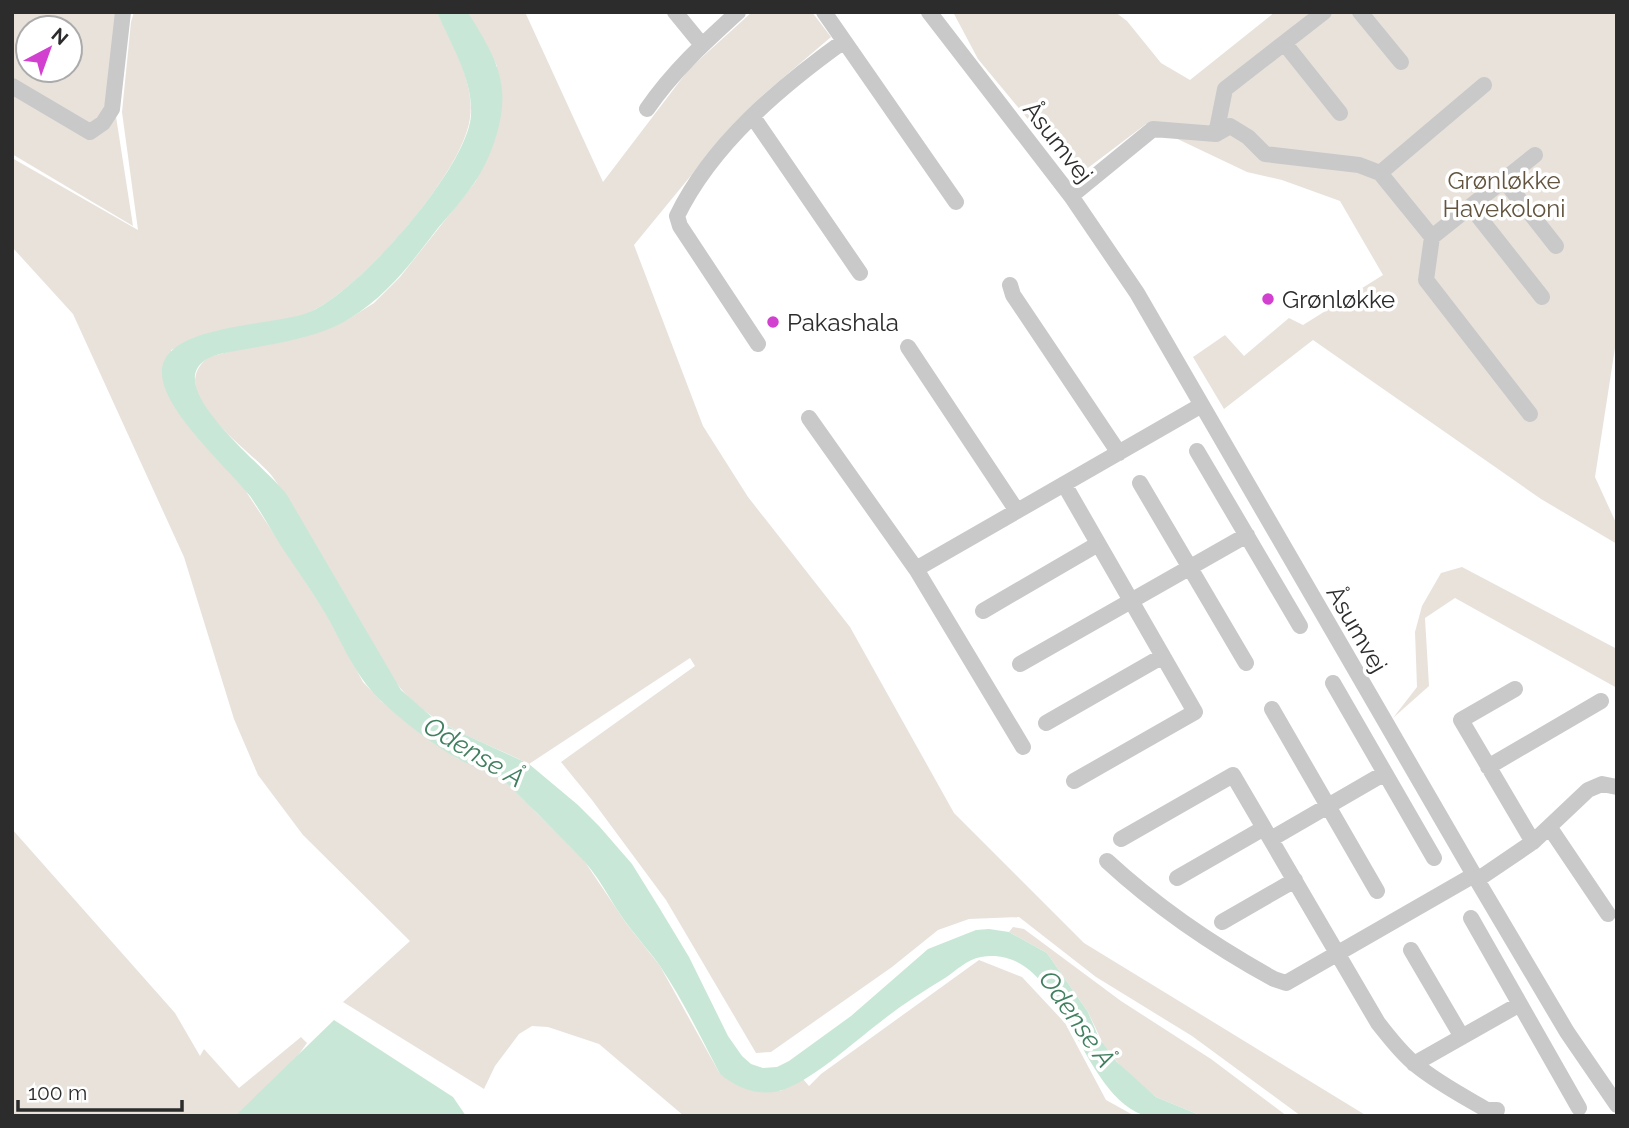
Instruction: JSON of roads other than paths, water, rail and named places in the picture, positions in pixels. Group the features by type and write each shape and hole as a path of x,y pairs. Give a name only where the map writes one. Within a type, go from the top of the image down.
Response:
{"street":[{"path":"12,86 90,132 103,123 112,109 123,12"},
{"path":"675,12 702,45"},
{"path":"647,109 662,86 738,12"},
{"path":"824,12 956,202"},
{"name":"Åsumvej","path":"929,12 1071,195 1137,294 1475,877 1567,1032 1617,1105"},
{"name":"Åsumvej","path":"943,12 986,87"},
{"path":"1216,134 1225,89 1324,12"},
{"path":"1360,12 1401,62"},
{"path":"758,344 680,226 677,216 711,164 753,117 792,80 844,41"},
{"path":"1285,44 1340,113"},
{"path":"1380,173 1484,85"},
{"path":"753,117 860,273"},
{"path":"1071,195 1153,130 1216,134 1230,126 1248,137 1265,154 1359,165 1380,173 1432,237"},
{"path":"1530,414 1426,281 1432,237 1535,155"},
{"path":"1504,180 1556,246"},
{"path":"1471,207 1542,297"},
{"path":"1010,285 1013,295 1119,453"},
{"path":"908,346 1017,511"},
{"path":"916,569 1200,406"},
{"path":"809,418 916,569 1023,747"},
{"name":"Åsumvej","path":"1197,451 1300,626"},
{"path":"1064,484 1195,712 1074,781"},
{"path":"1140,484 1246,663"},
{"path":"1020,664 1247,535"},
{"path":"983,611 1098,544"},
{"path":"1046,723 1163,656"},
{"name":"Åsumvej","path":"1333,683 1434,858"},
{"path":"1515,689 1461,720 1533,842"},
{"path":"1488,766 1601,701"},
{"path":"1272,709 1377,891"},
{"path":"1177,878 1328,806 1385,773"},
{"path":"1121,839 1233,775 1378,1023 1414,1064 1488,1110 1497,1110"},
{"path":"1107,861 1166,911 1205,938 1282,982 1288,982 1533,842 1595,786 1602,784 1617,787"},
{"path":"1550,828 1608,914"},
{"path":"1222,922 1295,880"},
{"path":"1471,918 1579,1108"},
{"path":"1411,950 1462,1037"},
{"path":"1414,1064 1520,1004"}],"water":[{"name":"Odense Å","path":"437,12 468,12 490,50 501,80 499,126 486,162 475,182 398,278 363,310 319,332 220,354 200,365 195,381 202,401 218,422 287,495 401,690 432,717 529,764 599,826 632,864 689,957 728,1036 751,1064 763,1068 777,1067 789,1061 851,1016 928,949 976,930 989,929 1009,932 1047,953 1088,1012 1099,1038 1117,1062 1156,1097 1202,1116 1164,1118 1143,1115 1120,1101 1101,1078 1051,995 1032,972 1009,959 981,957 966,963 895,1011 817,1071 791,1087 763,1092 748,1090 734,1083 720,1074 668,979 583,860 505,782 490,772 460,760 407,724 379,699 362,679 321,606 250,496 184,421 165,388 162,373 167,357 180,345 199,336 307,313 328,301 380,256 431,196 465,138 471,115 465,75"},
{"path":"334,1020 453,1097 466,1116 235,1116"}],"place":[{"name":"Grønløkke","path":"1268,299"},
{"name":"Pakashala","path":"773,322"}],"park label":[{"name":"Grønløkke Havekoloni","path":"1504,194"}]}
